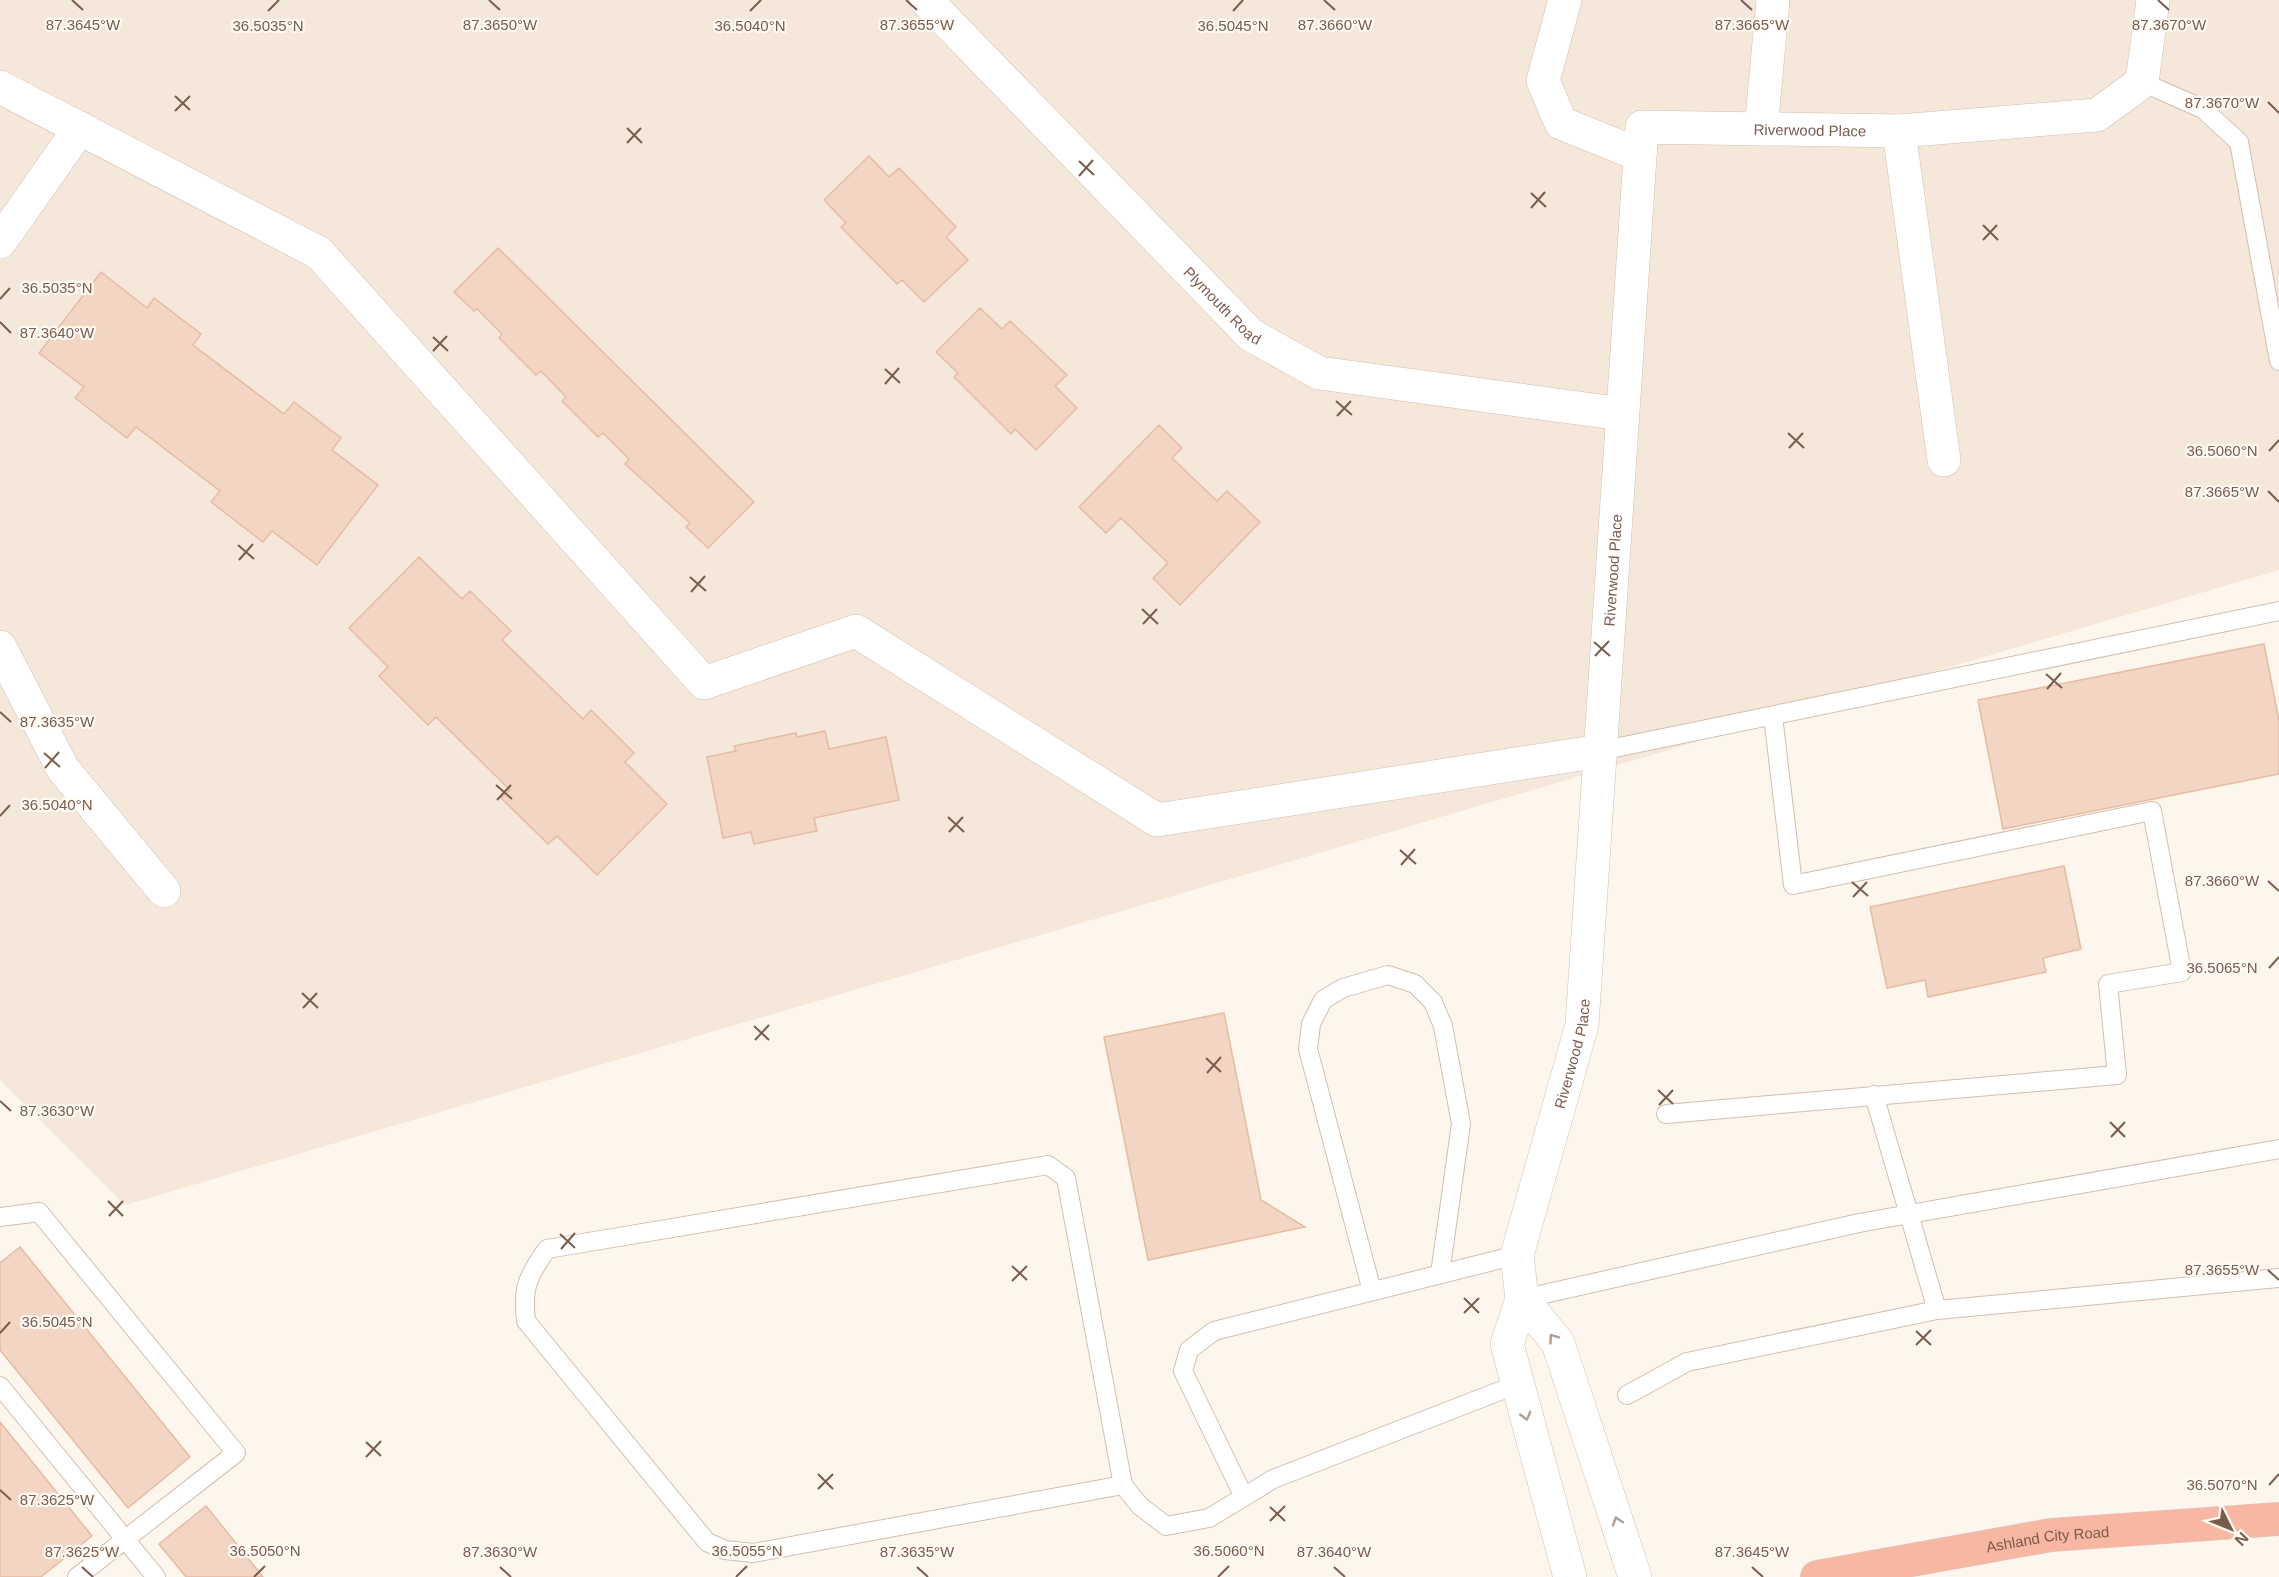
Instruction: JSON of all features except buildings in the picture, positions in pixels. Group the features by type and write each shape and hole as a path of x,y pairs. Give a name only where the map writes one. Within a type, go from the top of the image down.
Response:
{"highway":[{"name":"Ashland City Road","path":"1817,1577 2051,1535 2279,1519"}],"street":[{"name":"Plymouth Road","path":"926,0 1251,335 1319,373 1622,414"},
{"path":"1565,0 1543,81 1561,123 1640,155"},
{"path":"1761,129 1773,0"},
{"path":"2142,82 2153,0"},
{"name":"Riverwood Place","path":"1570,1577 1508,1344 1522,1299 1517,1256 1582,1025 1642,127 1899,131 2097,115 2142,82"},
{"path":"0,87 319,253 704,683 856,631 1157,820 1600,751"},
{"path":"0,242 80,128"},
{"path":"1899,131 1944,460"},
{"path":"0,647 63,769 164,891"},
{"path":"1522,1299 1558,1343 1635,1577"}],"lane":[{"path":"2142,82 2203,109 2239,142 2279,361"},
{"path":"1600,751 2279,611"},
{"path":"1666,1114 2117,1074 2108,984 2182,972 2152,811 1793,885 1773,716"},
{"path":"1372,1291 1308,1049 1311,1024 1323,1000 1343,988 1388,975 1415,984 1433,1002 1443,1026 1461,1124 1440,1274"},
{"path":"1874,1095 1937,1310"},
{"path":"1522,1299 1910,1213 2279,1149"},
{"path":"1123,1485 753,1553 725,1550 707,1542 526,1321 523,1300 528,1275 547,1249 1048,1165 1066,1178 1123,1485 1140,1506 1166,1526 1209,1518 1274,1479 1518,1384"},
{"path":"0,1217 39,1212 236,1453 77,1577"},
{"path":"1244,1497 1183,1371 1189,1350 1214,1331 1517,1256"},
{"path":"1627,1395 1687,1362 1937,1310 2279,1278"},
{"path":"0,1386 156,1577"}],"shaded area":[{"path":"0,0 2279,0 2279,570 125,1205 0,1080"}]}
